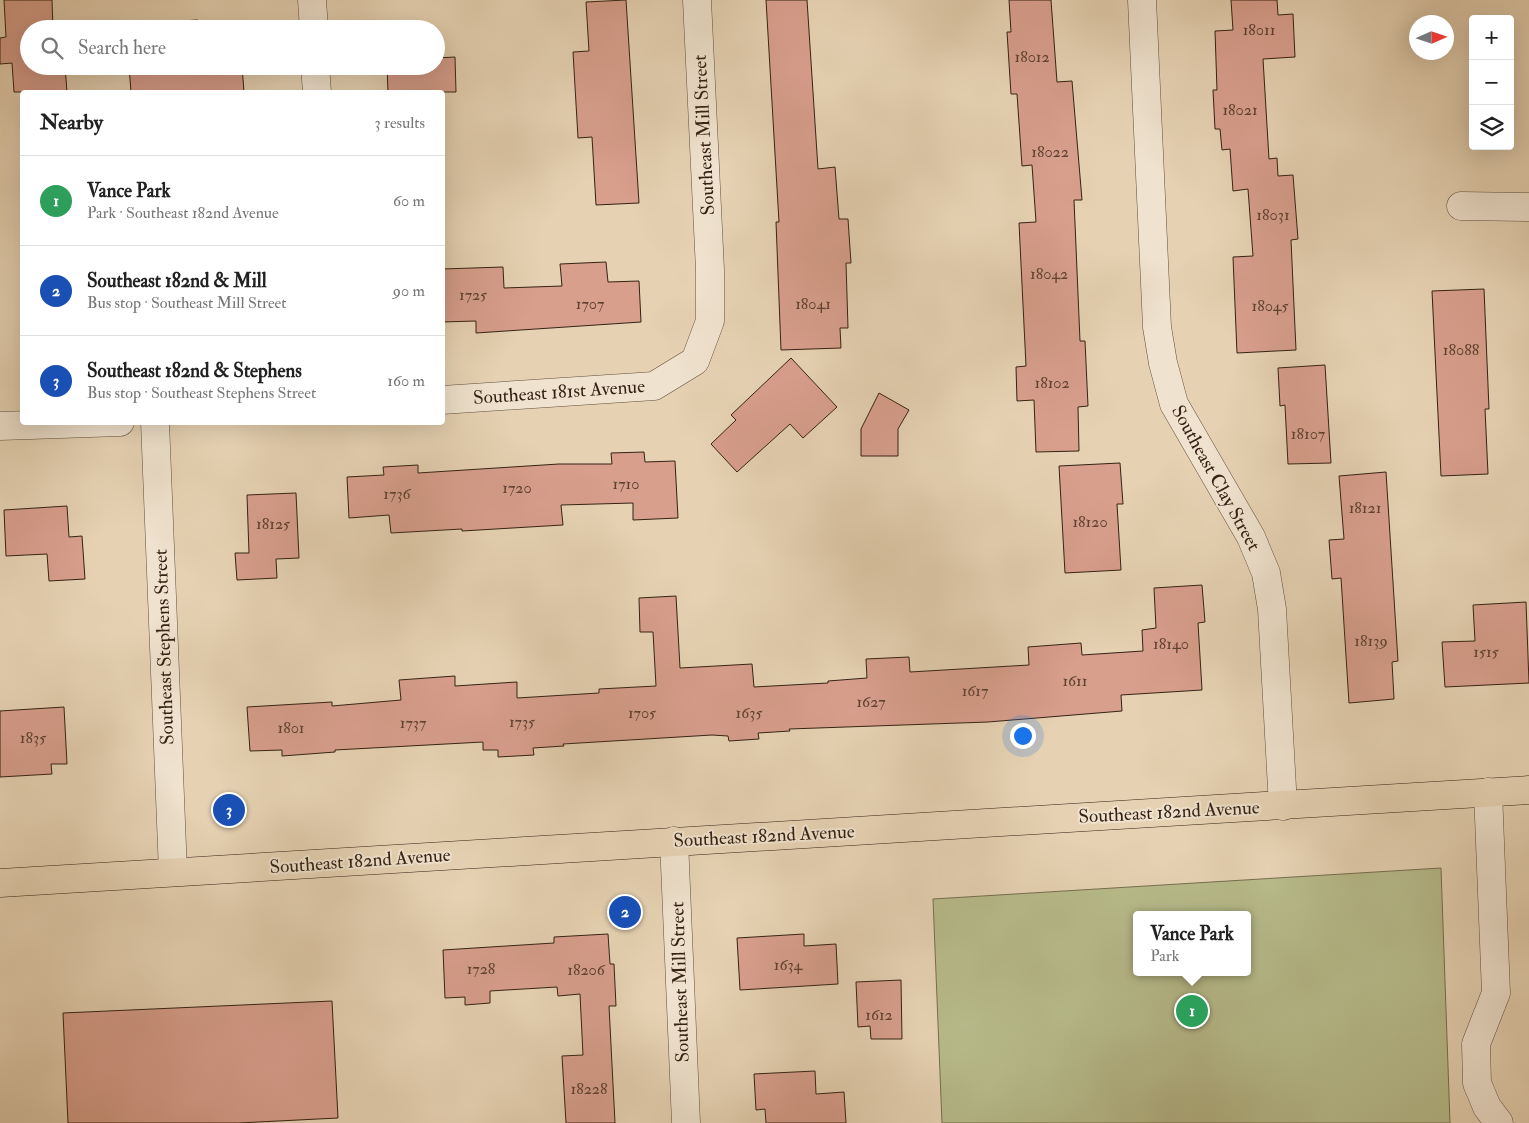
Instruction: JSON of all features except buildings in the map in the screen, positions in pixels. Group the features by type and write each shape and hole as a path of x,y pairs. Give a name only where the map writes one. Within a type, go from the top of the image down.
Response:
{"main road":[{"name":"Southeast 182nd Avenue","path":"0,883 1529,790"}],"street":[{"path":"312,0 313,20"},
{"name":"Southeast Mill Street","path":"697,0 710,270"},
{"name":"Southeast Clay Street","path":"1142,0 1157,327 1163,364 1174,404 1251,537 1266,573 1272,609 1283,806"},
{"path":"316,75 317,90"},
{"path":"1461,206 1529,207"},
{"name":"Southeast 181st Avenue","path":"445,400 654,386 694,361 710,321 710,270"},
{"path":"0,426 30,425"},
{"name":"Southeast Stephens Street","path":"155,425 173,872"},
{"path":"1488,792 1496,993 1476,1044 1477,1083 1487,1107 1499,1123"},
{"name":"Southeast Mill Street","path":"674,841 686,1123"}],"green space":[{"path":"1441,868 1450,1123 942,1123 933,899"}],"place":[{"name":"Southeast 182nd & Stephens","path":"229,810"},
{"name":"Southeast 182nd & Mill","path":"625,912"},
{"name":"Vance Park","path":"1192,1011"}]}
